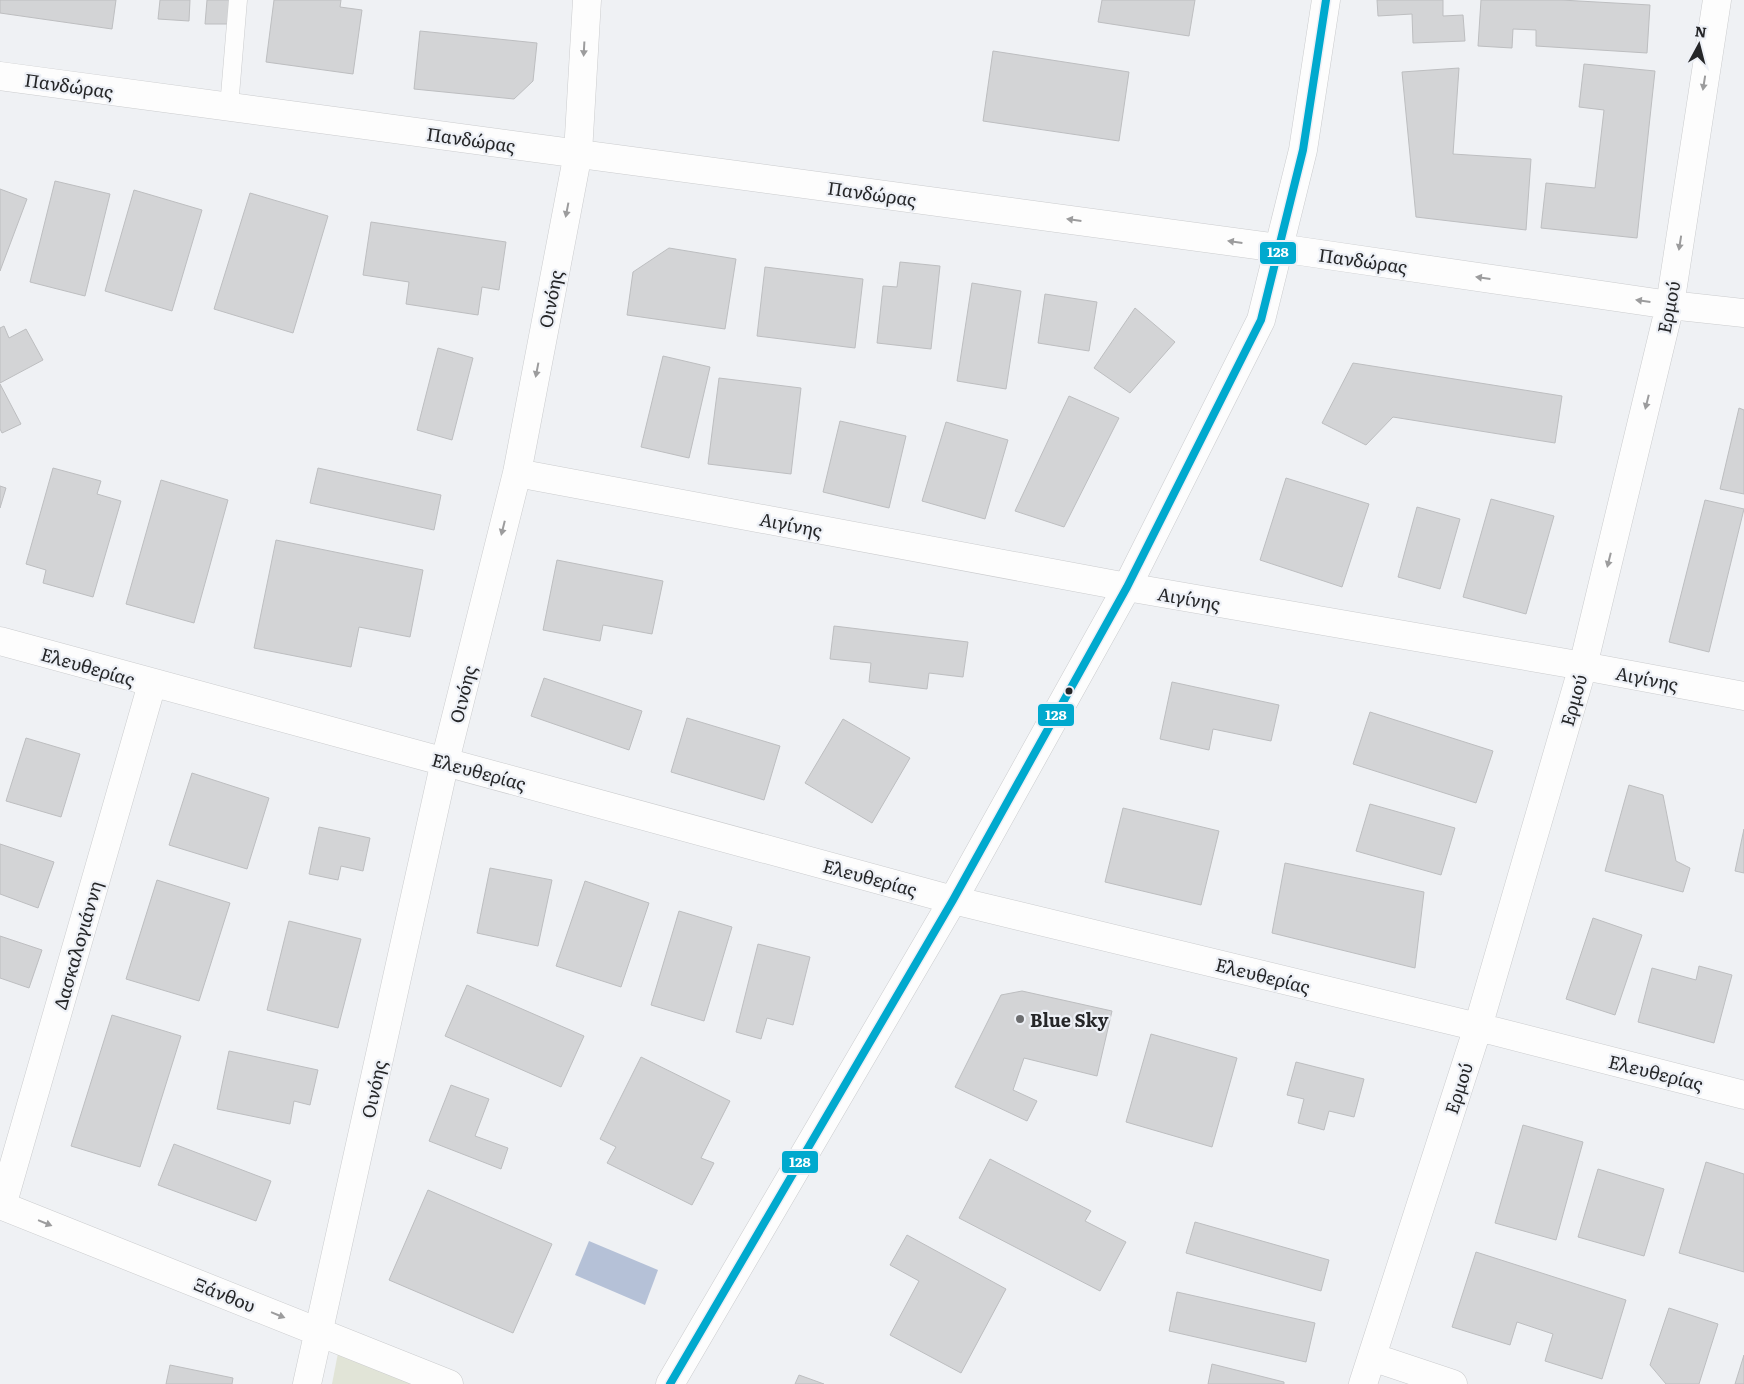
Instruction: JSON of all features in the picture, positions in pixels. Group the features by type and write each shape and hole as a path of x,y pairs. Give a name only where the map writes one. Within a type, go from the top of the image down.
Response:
{"street":[{"name":"Οινόης","path":"307,1384 445,761 517,473 578,153 587,0"},
{"path":"670,1384 953,900 1127,587 1262,320 1303,150 1326,0"},
{"name":"Ερμού","path":"1363,1384 1478,1027 1583,666 1670,305 1717,0"},
{"name":"Πανδώρας","path":"0,76 1279,248 1670,305 1744,313"},
{"name":"Αιγίνης","path":"517,473 1127,587 1583,666 1744,696"},
{"name":"Ελευθερίας","path":"0,641 152,684 445,761 953,900 1478,1027 1744,1095"},
{"name":"Δασκαλογιάννη","path":"1,1205 152,684"},
{"name":"Ξάνθου","path":"1,1205 449,1384"},
{"path":"1372,1357 1453,1384"}],"lane":[{"path":"229,107 238,0"}],"shaded area":[{"path":"338,1353 415,1384 332,1384"}],"water":[{"path":"589,1241 658,1270 645,1305 575,1275"}],"building":[{"path":"0,0 116,0 112,29 0,13"},
{"path":"160,0 190,0 189,21 158,19"},
{"path":"207,0 230,0 228,24 205,24"},
{"path":"274,0 341,0 340,7 362,10 353,74 266,62"},
{"path":"1102,0 1195,0 1189,36 1098,22"},
{"path":"1377,0 1443,0 1443,16 1463,15 1465,41 1413,43 1412,14 1378,16"},
{"path":"1481,0 1561,0 1650,5 1647,53 1536,46 1536,30 1513,29 1512,48 1478,46"},
{"path":"420,31 537,43 533,81 514,99 414,89"},
{"path":"993,51 1129,72 1119,141 983,121"},
{"path":"1584,64 1655,71 1637,238 1541,228 1546,183 1595,188 1604,110 1579,107"},
{"path":"1459,68 1453,154 1531,159 1526,230 1416,217 1402,72"},
{"path":"55,181 110,194 85,296 30,282"},
{"path":"0,189 27,199 0,271"},
{"path":"134,190 202,210 172,311 105,291"},
{"path":"250,193 328,216 293,333 214,309"},
{"path":"371,222 506,242 499,290 482,287 478,315 406,304 409,282 363,275"},
{"path":"669,248 736,259 725,329 627,315 633,272"},
{"path":"900,262 940,266 931,349 877,343 883,286 897,287"},
{"path":"765,267 863,279 855,348 757,336"},
{"path":"972,283 1021,291 1006,389 957,381"},
{"path":"1045,294 1097,302 1089,351 1038,343"},
{"path":"1135,308 1175,342 1130,393 1094,368"},
{"path":"4,326 9,338 26,329 43,360 0,383 0,328"},
{"path":"438,348 473,358 452,440 417,430"},
{"path":"663,356 710,367 689,458 641,447"},
{"path":"1353,363 1562,396 1555,443 1393,417 1366,445 1322,423"},
{"path":"719,378 801,388 791,474 708,464"},
{"path":"0,384 21,424 2,433 0,429"},
{"path":"1069,396 1119,418 1064,527 1015,511"},
{"path":"1739,408 1744,410 1744,494 1720,489"},
{"path":"840,421 906,436 889,508 823,492"},
{"path":"946,422 1008,440 985,519 922,501"},
{"path":"53,468 101,481 97,494 121,501 93,597 43,583 46,570 26,564"},
{"path":"318,468 441,495 434,530 310,503"},
{"path":"1286,478 1369,504 1342,587 1260,560"},
{"path":"161,480 228,500 194,623 126,604"},
{"path":"0,486 6,488 0,508"},
{"path":"1491,499 1554,516 1526,614 1463,597"},
{"path":"1705,500 1744,509 1709,652 1669,642"},
{"path":"1417,507 1460,519 1440,589 1398,577"},
{"path":"276,540 423,570 410,637 359,627 351,667 254,648"},
{"path":"557,560 663,581 652,634 603,625 600,641 543,630"},
{"path":"834,626 968,642 963,677 929,673 927,689 869,682 871,663 830,659"},
{"path":"544,678 642,711 629,750 531,716"},
{"path":"1172,682 1279,705 1271,741 1213,729 1209,750 1160,739"},
{"path":"1370,712 1493,751 1476,803 1353,764"},
{"path":"687,718 780,746 764,800 671,772"},
{"path":"843,719 910,758 872,823 805,783"},
{"path":"26,738 80,754 61,817 6,801"},
{"path":"192,773 269,798 247,869 169,845"},
{"path":"1629,785 1663,795 1676,861 1690,868 1683,892 1605,871"},
{"path":"1370,804 1455,828 1441,875 1356,851"},
{"path":"1123,808 1219,831 1201,905 1105,882"},
{"path":"319,827 370,838 363,871 341,866 338,880 309,874"},
{"path":"1744,829 1744,873 1735,871"},
{"path":"0,844 54,862 38,908 0,894"},
{"path":"1285,863 1424,892 1415,968 1272,933"},
{"path":"490,868 552,880 538,946 477,933"},
{"path":"157,880 230,903 199,1001 126,979"},
{"path":"585,881 649,903 621,987 556,966"},
{"path":"679,911 732,927 704,1021 651,1005"},
{"path":"1593,918 1642,935 1615,1015 1566,999"},
{"path":"289,921 361,939 338,1028 267,1010"},
{"path":"0,936 42,950 29,988 0,978"},
{"path":"758,944 810,957 793,1025 767,1018 761,1039 736,1032"},
{"path":"1699,966 1732,975 1714,1043 1638,1022 1652,968 1696,980"},
{"path":"467,985 584,1036 561,1087 445,1036"},
{"path":"1022,991 1112,1011 1097,1076 1024,1058 1013,1090 1037,1101 1027,1121 955,1087 1001,995"},
{"path":"112,1015 181,1036 140,1167 71,1146"},
{"path":"1151,1034 1237,1058 1212,1147 1126,1122"},
{"path":"229,1051 318,1070 310,1105 294,1101 290,1124 217,1109"},
{"path":"641,1057 730,1101 701,1158 714,1163 692,1205 607,1163 616,1147 600,1139"},
{"path":"1296,1062 1364,1079 1354,1117 1329,1111 1324,1130 1298,1123 1304,1099 1287,1095"},
{"path":"451,1085 489,1099 475,1136 508,1148 501,1169 429,1141"},
{"path":"1523,1125 1583,1142 1556,1240 1495,1223"},
{"path":"174,1144 271,1181 256,1221 158,1185"},
{"path":"990,1159 1091,1211 1085,1221 1126,1242 1100,1291 959,1218"},
{"path":"1706,1162 1744,1174 1744,1272 1679,1253"},
{"path":"1598,1169 1664,1189 1644,1256 1578,1237"},
{"path":"428,1190 552,1244 513,1333 389,1280"},
{"path":"1195,1222 1329,1260 1321,1291 1186,1253"},
{"path":"907,1235 1006,1289 961,1373 890,1335 919,1281 890,1265"},
{"path":"1476,1252 1626,1300 1602,1379 1545,1361 1553,1334 1517,1322 1510,1345 1452,1327"},
{"path":"1177,1292 1315,1323 1306,1362 1169,1331"},
{"path":"1669,1308 1718,1324 1699,1384 1666,1384 1650,1365"},
{"path":"1744,1355 1744,1384 1735,1384"},
{"path":"1212,1364 1284,1382 1284,1384 1208,1384"},
{"path":"170,1365 233,1378 232,1384 166,1384"},
{"path":"799,1375 824,1384 795,1384"}],"transit line":[{"name":"128","path":"670,1384 953,900 1127,587 1261,320 1303,150 1326,0"}],"place":[{"name":"Blue Sky","path":"1020,1019"}]}
